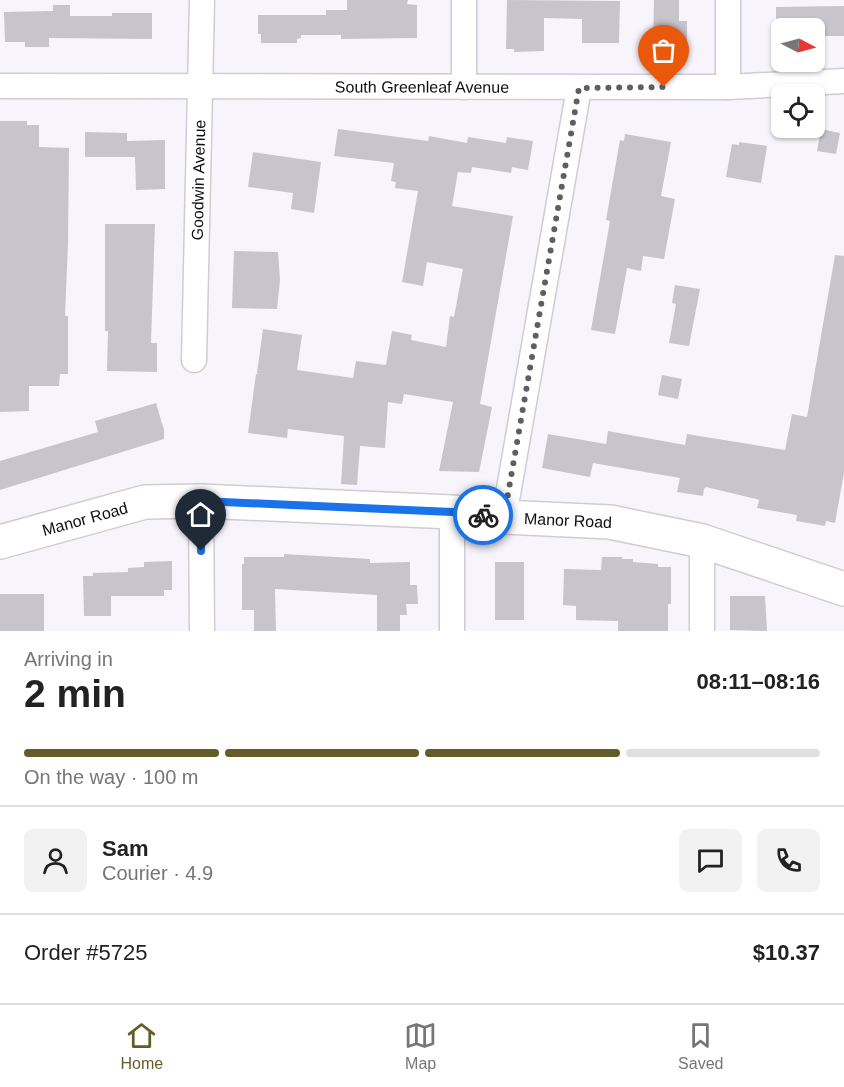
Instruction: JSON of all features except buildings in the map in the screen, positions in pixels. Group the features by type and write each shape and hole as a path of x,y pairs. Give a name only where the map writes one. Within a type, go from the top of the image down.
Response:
{"street":[{"name":"Goodwin Avenue","path":"194,360 202,0"},
{"path":"464,0 464,87"},
{"path":"728,0 728,87"},
{"name":"South Greenleaf Avenue","path":"0,86 579,88 728,87 844,81"},
{"path":"504,517 579,88"},
{"path":"201,501 202,631"},
{"name":"Manor Road","path":"0,542 144,502 201,501 452,512 610,522 702,541 844,589"},
{"path":"452,512 452,631"},
{"path":"702,541 702,631"}],"way so far":[{"path":"483,515 504,517 579,88 664,87"}],"route":[{"path":"201,551 201,501 483,515"}]}
